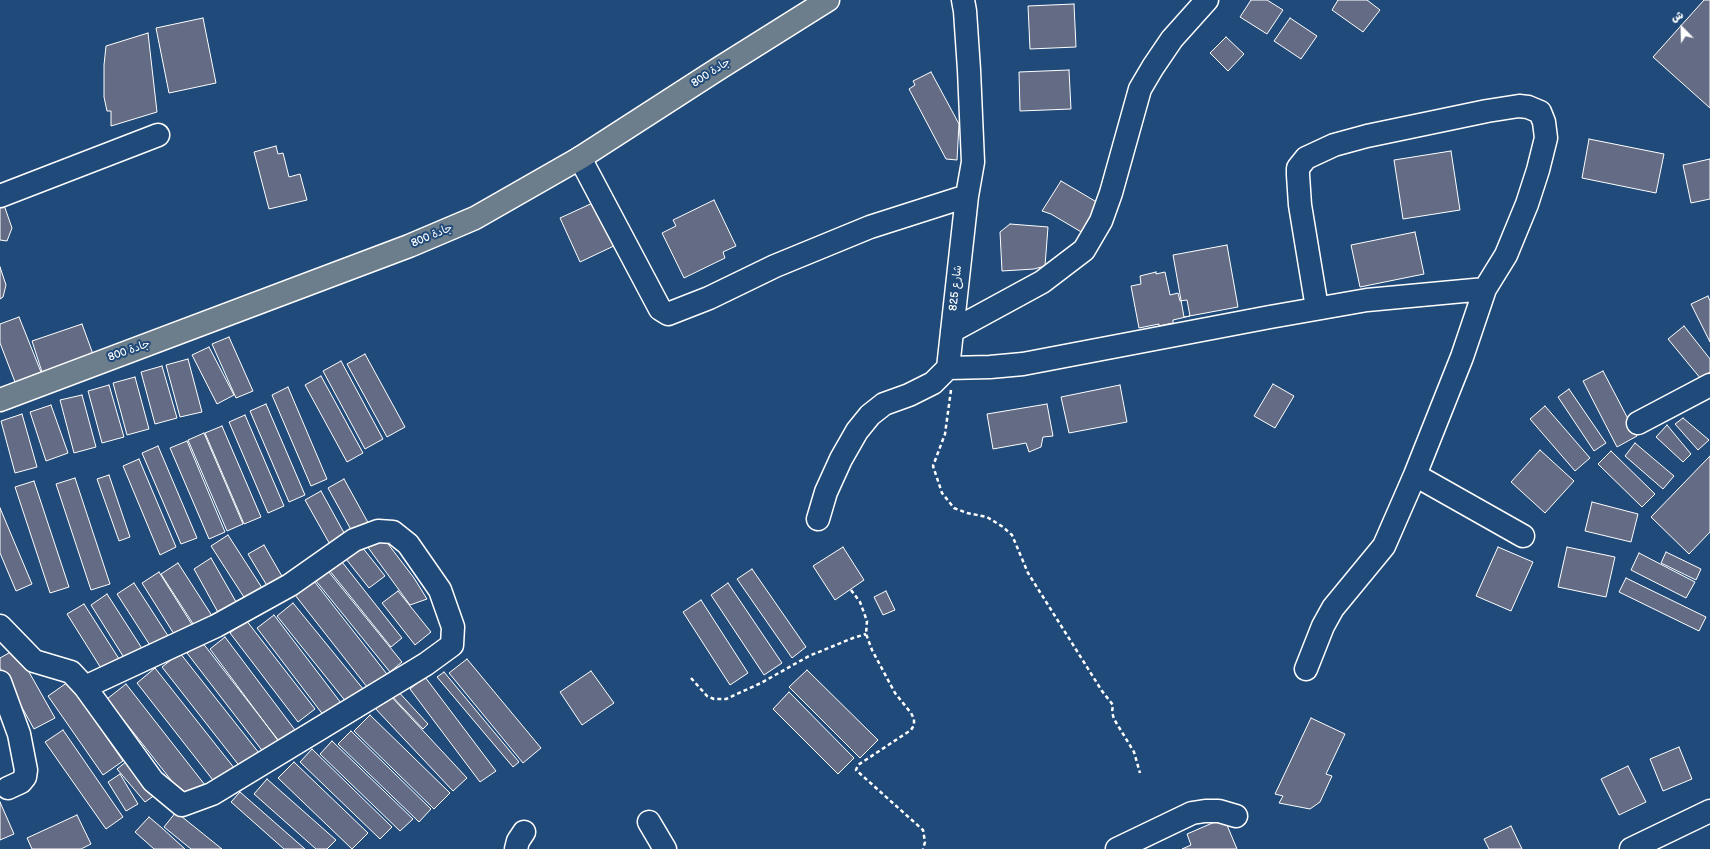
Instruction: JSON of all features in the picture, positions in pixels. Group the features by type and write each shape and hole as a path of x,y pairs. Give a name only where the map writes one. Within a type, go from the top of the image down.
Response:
{"main road":[{"name":"جادة 800","path":"0,400 409,246 475,218 580,158 828,0"}],"street":[{"name":"شارع 825","path":"948,368 967,196 973,162 969,70 963,0"},
{"path":"952,331 1042,282 1084,250 1101,221 1111,193 1140,89 1172,39 1207,0"},
{"path":"1306,669 1323,626 1333,608 1384,546 1415,475 1462,357 1485,289 1506,255 1527,204 1544,151 1546,138 1542,114 1537,110 1519,106 1487,111 1334,144 1306,158 1298,168 1300,205 1317,308"},
{"path":"0,196 158,135"},
{"path":"580,158 660,309 668,314 709,298 775,266 870,227 967,196"},
{"path":"818,519 826,492 841,459 857,431 870,415 879,406 909,395 933,383 948,368 990,367 1023,364 1317,308 1367,300 1485,289"},
{"path":"1638,423 1710,385"},
{"path":"1415,475 1523,536"},
{"path":"0,626 34,662 71,672 85,687 152,781 182,805 212,794 426,664 452,645 453,627 440,590 408,544 393,532 378,531 354,540 290,585 216,626 85,687"},
{"path":"0,682 19,734 26,770 25,777 21,782 8,788"},
{"path":"1117,849 1192,813 1219,811 1236,816"},
{"path":"1631,849 1710,811"},
{"path":"649,822 665,849"}],"path":[{"path":"948,368 951,393 945,434 933,466 942,493 954,508 967,513 987,517 1003,527 1012,535 1028,573 1085,664 1113,705 1112,712 1114,719 1134,752 1140,773"},
{"path":"851,590 860,602 867,621 866,634 872,650 895,693 911,713 914,725 911,730 858,765 856,770 923,830 925,842 923,849"},
{"path":"691,678 707,696 714,699 726,699 761,683 809,656 866,634"}],"building":[{"path":"1251,0 1267,0 1283,10 1267,34 1240,17"},
{"path":"1338,0 1367,0 1380,10 1363,32 1332,10"},
{"path":"1704,0 1710,0 1710,108 1653,57"},
{"path":"1074,4 1076,47 1030,49 1028,6"},
{"path":"203,18 216,83 169,93 156,28"},
{"path":"1290,18 1317,36 1301,59 1274,41"},
{"path":"148,33 157,112 111,126 111,111 107,111 104,97 104,65 106,46"},
{"path":"1226,37 1244,54 1228,71 1210,53"},
{"path":"1069,70 1071,109 1020,111 1019,72"},
{"path":"931,72 959,124 957,160 946,159 909,89 915,85 913,81"},
{"path":"1589,139 1664,154 1656,193 1582,178"},
{"path":"276,146 278,154 283,153 289,177 300,174 307,200 269,209 254,152"},
{"path":"1451,151 1460,210 1403,219 1394,160"},
{"path":"1710,159 1710,199 1691,203 1683,165"},
{"path":"1061,181 1100,204 1083,233 1051,214 1042,211"},
{"path":"714,200 736,246 723,252 725,258 684,278 662,233 676,226 673,220"},
{"path":"597,201 618,244 580,262 560,218"},
{"path":"4,205 12,228 7,241 0,240 0,207"},
{"path":"1010,224 1048,227 1045,266 1034,269 1002,271 1000,232"},
{"path":"1415,232 1424,274 1360,287 1351,245"},
{"path":"1227,245 1238,307 1184,317 1173,255"},
{"path":"0,267 6,285 3,297 0,299"},
{"path":"1156,272 1156,274 1165,272 1170,295 1178,293 1180,301 1187,300 1190,316 1173,320 1173,323 1139,328 1131,286 1141,284 1140,276"},
{"path":"1708,296 1710,301 1710,342 1691,304"},
{"path":"19,317 41,372 15,382 0,343 0,324"},
{"path":"82,324 94,357 43,375 32,341"},
{"path":"1684,326 1710,359 1710,372 1701,379 1668,339"},
{"path":"229,337 253,391 236,398 212,344"},
{"path":"209,347 234,395 217,404 192,355"},
{"path":"365,354 405,427 387,437 347,364"},
{"path":"188,359 202,412 180,417 166,365"},
{"path":"341,361 383,439 365,449 323,371"},
{"path":"162,366 177,418 155,424 141,372"},
{"path":"1603,371 1637,436 1617,447 1583,381"},
{"path":"321,376 363,453 347,462 305,385"},
{"path":"135,377 149,429 127,435 113,383"},
{"path":"1273,384 1294,396 1275,428 1254,416"},
{"path":"109,385 124,437 102,443 88,391"},
{"path":"1120,385 1127,422 1069,433 1061,397"},
{"path":"288,387 327,479 311,486 272,395"},
{"path":"1569,389 1606,443 1594,451 1558,397"},
{"path":"82,395 96,447 74,453 60,400"},
{"path":"266,404 305,495 289,502 250,411"},
{"path":"1047,404 1053,436 1043,437 1041,447 1029,452 1026,443 993,449 987,414"},
{"path":"51,405 68,453 46,461 30,412"},
{"path":"1545,406 1590,458 1575,471 1530,419"},
{"path":"22,414 37,467 15,473 1,421"},
{"path":"245,415 284,506 268,513 229,422"},
{"path":"1683,418 1709,440 1698,450 1675,424"},
{"path":"1667,425 1691,454 1683,462 1656,437"},
{"path":"222,426 261,517 244,524 205,433"},
{"path":"204,433 243,524 227,531 188,440"},
{"path":"187,441 225,532 209,539 170,448"},
{"path":"1635,443 1674,476 1663,489 1625,456"},
{"path":"158,446 197,538 181,544 142,453"},
{"path":"1540,450 1574,481 1545,513 1511,482"},
{"path":"1611,451 1655,494 1642,507 1598,464"},
{"path":"1710,456 1710,532 1689,554 1651,517"},
{"path":"139,459 176,547 160,555 123,466"},
{"path":"109,475 130,537 119,541 97,479"},
{"path":"75,478 110,584 91,590 56,484"},
{"path":"344,479 371,528 355,537 328,488"},
{"path":"34,481 69,587 50,593 15,487"},
{"path":"321,491 348,540 332,548 305,500"},
{"path":"1592,502 1638,514 1631,542 1585,531"},
{"path":"0,508 32,584 16,591 0,553"},
{"path":"228,535 266,594 249,605 211,546"},
{"path":"382,536 414,578 427,599 410,605 367,546"},
{"path":"264,545 287,585 272,594 248,554"},
{"path":"362,547 385,576 369,588 346,559"},
{"path":"843,547 864,580 835,600 813,566"},
{"path":"1498,547 1533,562 1511,611 1476,596"},
{"path":"1567,547 1615,557 1606,597 1558,587"},
{"path":"1666,552 1701,569 1696,580 1661,563"},
{"path":"1639,553 1695,582 1686,598 1631,570"},
{"path":"211,558 239,607 220,616 194,569"},
{"path":"342,562 402,638 391,647 330,571"},
{"path":"178,563 216,622 199,633 161,574"},
{"path":"752,569 806,647 792,658 737,579"},
{"path":"328,571 402,662 390,672 316,581"},
{"path":"159,572 196,631 179,642 142,583"},
{"path":"1626,578 1706,617 1699,631 1619,592"},
{"path":"314,581 390,678 371,692 295,595"},
{"path":"134,583 172,642 155,653 117,594"},
{"path":"728,583 782,663 764,675 711,595"},
{"path":"398,591 431,632 415,645 382,603"},
{"path":"886,591 895,610 883,615 874,597"},
{"path":"107,594 145,653 128,664 91,605"},
{"path":"701,600 748,673 730,685 683,612"},
{"path":"293,603 364,690 347,703 277,616"},
{"path":"84,604 121,662 104,673 67,614"},
{"path":"274,615 341,703 324,716 257,628"},
{"path":"246,620 315,709 298,722 230,633"},
{"path":"225,637 298,734 282,746 210,649"},
{"path":"202,642 279,741 264,753 187,653"},
{"path":"16,649 55,718 34,729 0,668 0,658"},
{"path":"180,653 259,753 241,768 162,667"},
{"path":"467,659 541,748 523,763 449,673"},
{"path":"155,668 235,769 216,784 137,683"},
{"path":"807,670 878,740 860,758 789,687"},
{"path":"591,671 614,703 582,725 560,692"},
{"path":"444,672 519,762 513,767 437,677"},
{"path":"425,677 496,771 480,782 410,689"},
{"path":"68,682 123,761 103,775 48,696"},
{"path":"126,684 205,785 186,799 107,699"},
{"path":"395,688 428,724 423,729 388,692"},
{"path":"387,692 467,778 453,791 373,706"},
{"path":"789,692 854,758 838,774 773,709"},
{"path":"370,715 450,793 434,809 354,731"},
{"path":"1311,718 1345,734 1326,774 1332,776 1320,802 1310,809 1279,803 1283,796 1275,794"},
{"path":"63,730 123,817 106,829 45,742"},
{"path":"351,731 431,809 419,822 338,744"},
{"path":"332,741 413,819 400,831 320,754"},
{"path":"1679,747 1692,779 1663,791 1650,759"},
{"path":"312,749 392,827 380,839 300,762"},
{"path":"127,761 155,795 145,802 117,769"},
{"path":"294,762 368,833 352,849 278,778"},
{"path":"1628,766 1646,802 1619,815 1601,779"},
{"path":"120,774 138,804 126,811 108,782"},
{"path":"267,779 336,840 327,849 316,849 254,794"},
{"path":"240,792 305,849 284,849 231,802"},
{"path":"0,802 14,834 0,840"},
{"path":"176,812 222,849 191,849 164,827"},
{"path":"77,815 91,844 81,849 32,849 27,838"},
{"path":"149,817 185,849 154,849 135,832"},
{"path":"1224,818 1237,849 1182,849 1191,845 1187,834"},
{"path":"1511,826 1522,849 1489,849 1484,839"}]}
